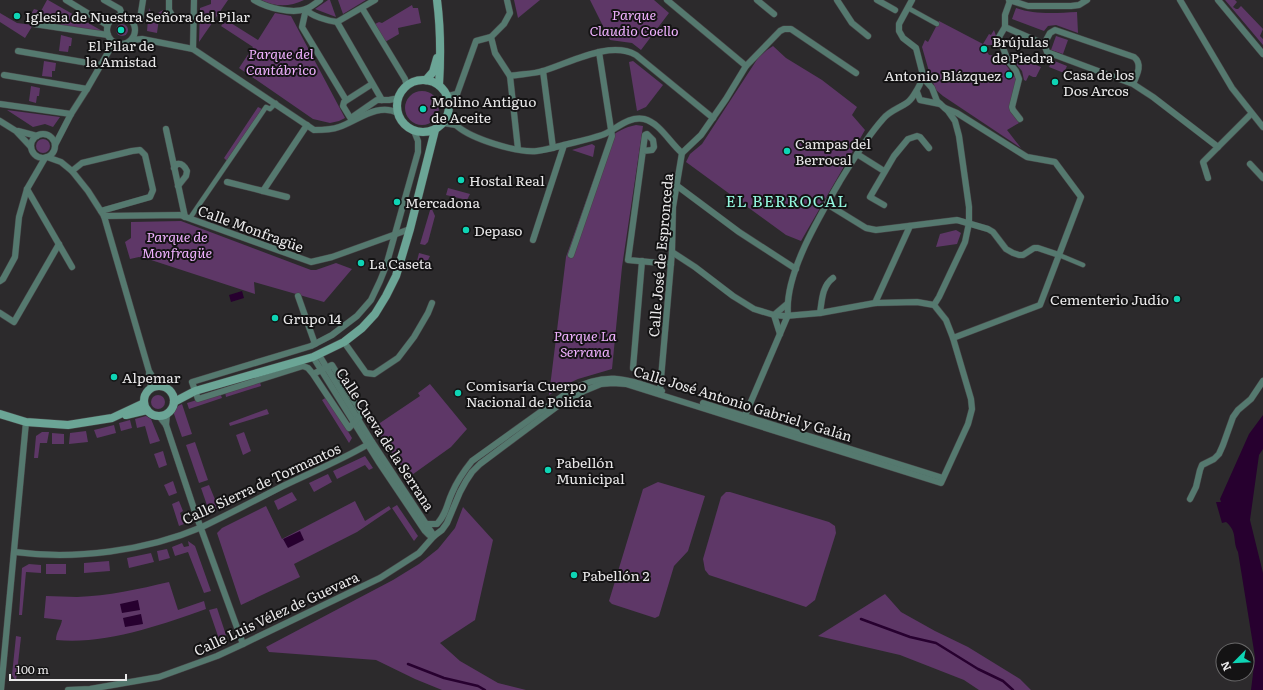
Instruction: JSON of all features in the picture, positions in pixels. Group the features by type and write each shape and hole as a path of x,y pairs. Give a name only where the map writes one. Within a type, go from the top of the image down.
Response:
{"main road":[{"path":"426,80 433,72 437,58 436,23 433,0"},
{"path":"437,0 441,31 439,85"},
{"path":"173,398 316,356 344,342 362,328 375,314 396,276 410,229 430,154 436,130 443,123 449,109 447,96 439,85 426,80 413,82 407,86 399,98 397,106 401,120 407,127 418,132 428,141 430,154"},
{"path":"418,132 436,130"},
{"path":"154,387 166,388 173,398 170,410 167,413 158,416 154,415 146,406 145,395 154,387"},
{"path":"0,414 26,422 68,425 112,418 146,406"}],"street":[{"path":"66,0 107,25"},
{"path":"104,0 120,9 122,15"},
{"path":"134,22 140,19 143,0"},
{"path":"169,0 169,10 173,17 194,19"},
{"path":"193,49 194,0"},
{"path":"254,0 270,8 288,10 306,9 320,0"},
{"path":"306,9 312,14 337,22 375,0"},
{"path":"456,125 449,109 457,94 476,41 491,37 504,24 510,14 507,0"},
{"path":"667,0 746,66"},
{"path":"757,0 774,14"},
{"path":"837,0 852,23 868,36"},
{"path":"877,0 895,10"},
{"path":"912,0 899,24 899,31 903,38 912,43 916,48 924,79 933,90 934,98 951,115 957,128 969,207 969,223 965,242 934,305"},
{"path":"1020,119 1013,110 1012,106 1019,79 1016,71 1008,61 999,38 1005,27 1005,15 1010,0 1028,6 1071,6 1084,1"},
{"path":"1218,0 1263,54"},
{"path":"1182,2 1232,88 1251,114 1263,127"},
{"path":"362,8 406,79 407,86"},
{"path":"908,8 938,24"},
{"path":"306,9 302,27 346,100"},
{"path":"142,39 136,31 134,22 126,16 122,15 113,17 107,25 108,35 114,42 123,44 132,40 142,39 193,49 276,103 314,130 339,128 381,109 398,112"},
{"path":"337,22 382,100"},
{"path":"34,24 108,35"},
{"path":"1005,27 1044,44 1048,52 1133,84 1153,97 1218,147"},
{"path":"443,123 456,125 480,139 495,144 537,151 604,134 630,120 643,119 655,125 682,153 701,135 726,99 746,66 780,31 788,28 791,29 856,73"},
{"path":"1044,44 1050,33 1055,30 1134,58 1137,60 1139,68 1133,84"},
{"path":"132,40 136,31"},
{"path":"491,37 494,52 510,76 518,149"},
{"path":"0,281 3,279 15,257 19,217 27,189 46,157 53,153 62,130 114,42"},
{"path":"510,76 543,71 599,52 622,50 636,55 713,118"},
{"path":"18,51 100,65"},
{"path":"571,255 612,136 599,52"},
{"path":"543,71 553,148"},
{"path":"744,418 788,315 787,304 796,269 806,244 827,204 868,136 884,117 909,101 917,92 923,73"},
{"path":"4,75 87,89"},
{"path":"351,118 343,106 344,102 372,84"},
{"path":"920,86 924,84 930,86"},
{"path":"672,252 695,267 733,296 754,309 774,316 820,313 875,303 917,302 934,305 946,320 953,338 1040,305 1081,197 1055,162 1027,157 957,113 927,100 920,100 917,92"},
{"path":"447,96 457,94"},
{"path":"927,100 931,98 933,94"},
{"path":"339,128 378,100 399,98"},
{"path":"188,218 266,107 270,109 276,103"},
{"path":"0,104 71,114"},
{"path":"1208,178 1203,162 1251,114"},
{"path":"957,128 962,119 968,120"},
{"path":"0,121 16,131 37,156 46,157 61,162 72,171 88,191 102,214 154,387"},
{"path":"263,191 307,125"},
{"path":"166,129 178,186 188,218"},
{"path":"49,136 62,130"},
{"path":"16,131 36,136 41,134 49,136 54,141 61,162"},
{"path":"314,374 332,365 362,414 349,428 314,374 308,368 303,366 198,399 192,382 315,344 332,335 357,316 371,300 383,274 418,152 418,132"},
{"path":"31,147 32,141 36,136"},
{"path":"884,205 870,197 894,156 908,139 919,136 929,148"},
{"path":"533,240 564,145"},
{"path":"72,171 82,163 132,151 140,150 143,152 145,155 152,190 150,197 102,214"},
{"path":"643,151 628,260 671,264"},
{"name":"Calle José de Espronceda","path":"660,390 672,252 673,207 682,153"},
{"path":"857,154 884,171"},
{"path":"36,172 37,156"},
{"path":"174,168 177,164 180,164 187,171 186,176 178,186"},
{"path":"1250,164 1263,178"},
{"path":"227,182 287,197"},
{"path":"676,185 739,232 796,269"},
{"path":"27,189 72,267"},
{"path":"827,204 866,228 876,230 957,220 988,229 993,232 1006,249 1019,255 1023,255 1034,248 1038,248 1059,255 1083,266"},
{"name":"Calle Monfragüe","path":"102,214 180,215 310,262 332,257 410,229"},
{"path":"875,303 910,226"},
{"path":"0,313 14,322 59,244"},
{"path":"633,368 642,261"},
{"path":"820,313 824,289 828,282 833,278"},
{"path":"298,296 315,344"},
{"path":"344,342 366,373 374,374 398,358 414,337 432,303"},
{"path":"774,316 787,304"},
{"path":"774,316 780,334"},
{"name":"Calle José Antonio Gabriel y Galán","path":"434,536 444,516 452,493 464,471 472,461 570,390 598,380 613,378 624,379 660,390 942,481 968,424 972,409 971,399 953,338"},
{"name":"Calle Cueva de la Serrana","path":"316,356 370,443 434,536"},
{"path":"1190,499 1196,487 1202,465 1214,459 1218,454 1223,445 1233,417 1238,410 1251,399 1263,381"},
{"name":"Calle José Antonio Gabriel y Galán","path":"434,536 442,530 447,523 463,486 472,472 480,464 563,402 597,386 612,383 626,384 744,418"},
{"path":"166,425 167,413"},
{"path":"158,416 166,425 243,644"},
{"path":"1,690 26,422"},
{"path":"370,443 424,531 426,539 425,546"},
{"name":"Calle Sierra de Tormantos","path":"15,552 34,554 83,554 107,552 154,543 201,527 370,443"},
{"path":"427,524 437,524 444,516"},
{"path":"424,531 429,535 434,536"},
{"name":"Calle Luis Vélez de Guevara","path":"68,690 90,689 159,677 217,656 380,578 419,553 434,536"}],"green space":[{"path":"47,0 104,32 36,22 30,16 34,9 41,11"},
{"path":"211,0 228,0 199,42 200,8 211,4"},
{"path":"261,0 304,0 288,5 277,5"},
{"path":"330,0 336,17 315,9"},
{"path":"338,0 366,0 343,14"},
{"path":"514,0 540,0 518,18"},
{"name":"Parque Claudio Coello","path":"590,0 654,0 669,13 641,50 632,43 610,40"},
{"path":"1225,0 1235,0 1237,2 1233,7 1238,9 1241,6 1263,29 1260,36 1263,39 1263,45"},
{"path":"412,5 413,8 418,8 421,23 398,28 399,34 385,42 375,24 379,22 382,23"},
{"path":"149,8 153,16 163,10 162,19 159,19 157,33 147,31"},
{"path":"1016,8 1038,13 1077,12 1078,33 1056,25 1048,26 1044,31 1012,19"},
{"path":"0,13 17,23 33,25 25,38 0,22"},
{"name":"Parque del Cantábrico","path":"275,13 291,16 345,118 330,123 313,119 239,68 253,47 221,26 226,20 258,40"},
{"path":"939,21 983,44 989,34 991,35 994,30 999,45 983,45 989,55 999,56 1015,77 1016,81 1012,112 1019,123 1007,130 1021,148 936,90 922,47 925,40 928,42"},
{"path":"124,24 127,25 127,35 120,36 117,35 116,28 117,25"},
{"path":"61,35 72,38 71,46 69,46 68,52 59,51"},
{"path":"1056,36 1068,40 1063,54 1051,50"},
{"path":"773,46 786,58 822,80 857,107 852,115 865,130 801,241 786,235 686,162 690,154 702,144 758,58"},
{"path":"1009,54 1041,67 1036,77 1029,75 1026,81 1024,80 1022,71"},
{"path":"1052,60 1067,66 1064,73 1049,67"},
{"path":"44,61 56,63 55,71 52,71 52,77 42,76"},
{"path":"633,61 663,85 646,107 637,111 629,62"},
{"path":"31,86 40,88 36,103 29,101"},
{"path":"422,91 434,96 439,108 434,120 422,125 410,120 405,108 410,96"},
{"path":"258,107 262,109 227,161 224,158"},
{"path":"7,110 60,117 53,127 45,124 33,127"},
{"name":"Parque La Serrana","path":"636,125 643,126 622,267 612,369 578,379 549,395 566,257 608,139 621,130"},
{"path":"43,139 48,141 50,146 48,151 43,153 38,151 36,146 38,141"},
{"path":"592,144 595,146 593,157 572,150"},
{"path":"448,188 470,194 467,200 446,195"},
{"path":"431,207 435,216 428,242 425,245 420,244"},
{"name":"Parque de Monfragüe","path":"181,221 311,270 316,270 336,263 352,269 324,302 254,282 255,294 148,259 139,257 130,259 125,242 131,238 131,222"},
{"path":"956,230 961,233 957,244 936,247 940,234"},
{"path":"419,253 430,256 426,264 415,269"},
{"path":"260,382 261,386 226,397 225,392"},
{"path":"430,384 467,429 451,447 409,477 374,427 420,396 418,393"},
{"path":"220,393 222,398 189,409 187,403"},
{"path":"158,395 163,397 165,402 163,407 158,409 153,407 151,402 153,397"},
{"path":"327,397 352,438 349,443 322,400"},
{"path":"182,404 192,434 182,437 173,411"},
{"path":"267,409 269,414 230,426 229,423"},
{"path":"146,416 151,419 160,441 150,444 145,426 137,428 135,419"},
{"path":"130,420 132,428 121,431 119,423"},
{"path":"114,425 116,433 97,438 94,430"},
{"path":"86,431 88,442 69,444 70,433"},
{"path":"42,432 49,432 47,443 40,443 38,458 34,458 36,436"},
{"path":"244,432 251,451 243,455 236,435"},
{"path":"52,433 64,434 64,444 52,444"},
{"path":"195,442 208,480 199,483 186,445"},
{"path":"163,451 167,465 159,468 154,454"},
{"path":"365,456 373,468 369,470 365,465 337,479 333,471"},
{"path":"328,474 332,482 314,492 309,483"},
{"path":"173,481 177,493 169,496 164,485"},
{"path":"658,482 705,496 688,551 674,566 659,616 655,618 612,604 609,601 643,489"},
{"path":"209,485 219,509 214,512 209,511 201,488"},
{"path":"292,492 297,500 278,510 274,501"},
{"path":"726,492 829,522 835,526 836,533 815,600 806,607 709,575 705,570 703,559 721,497"},
{"path":"179,501 183,511 180,513 184,524 179,526 172,504"},
{"path":"355,501 365,521 389,506 391,509 357,532 294,564 300,577 241,605 217,533 222,528 266,506 282,539"},
{"path":"397,505 418,536 414,541 392,508"},
{"path":"463,507 493,540 475,620 440,643 460,661 498,683 526,690 442,690 376,660 269,652 266,647 393,580 419,564 438,549 455,528"},
{"path":"188,541 195,546 211,591 204,593 188,552 175,556 172,547 182,543 184,547 189,546"},
{"path":"167,549 170,558 159,561 157,551"},
{"path":"151,553 154,562 129,568 127,558"},
{"path":"109,561 110,571 84,573 84,563"},
{"path":"29,564 41,565 41,573 26,572 22,615 19,615 22,568"},
{"path":"46,564 66,564 66,574 46,574"},
{"path":"169,582 178,610 204,601 206,609 152,627 113,637 94,640 56,640 62,620 44,618 46,596 77,597 112,594"},
{"path":"885,594 901,612 968,647 1020,679 1031,690 979,690 964,680 900,655 818,636"},
{"path":"217,608 226,635 220,642 209,610"},
{"path":"16,636 21,637 16,681 12,675"}],"shaded area":[{"path":"242,291 244,298 231,302 229,295"},
{"path":"1263,415 1263,449 1259,455 1250,520 1263,573 1263,690 1251,690 1252,682 1255,682 1255,642 1253,642 1238,552 1232,529 1226,522 1222,523 1216,502 1221,502 1220,499 1249,434"},
{"path":"300,531 304,540 288,548 283,539"},
{"path":"138,600 140,610 122,613 120,604"},
{"path":"141,614 143,624 125,627 123,618"}],"waterway":[{"path":"861,619 910,637 936,643 978,669 1003,681 1013,690"},
{"path":"408,664 444,678 478,686 485,690"}],"place":[{"name":"Iglesia de Nuestra Señora del Pilar","path":"17,16"},
{"name":"El Pilar de la Amistad","path":"121,30"},
{"name":"Brújulas de Piedra","path":"984,49"},
{"name":"Antonio Blázquez","path":"1009,75"},
{"name":"Casa de los Dos Arcos","path":"1055,82"},
{"name":"Molino Antiguo de Aceite","path":"423,109"},
{"name":"Campas del Berrocal","path":"787,151"},
{"name":"Hostal Real","path":"461,180"},
{"name":"Mercadona","path":"397,202"},
{"name":"Depaso","path":"466,230"},
{"name":"La Caseta","path":"361,263"},
{"name":"Cementerio Judío","path":"1177,299"},
{"name":"Grupo 14","path":"275,318"},
{"name":"Alpemar","path":"114,377"},
{"name":"Comisaría Cuerpo Nacional de Policía","path":"458,393"},
{"name":"Pabellón Municipal","path":"548,470"},
{"name":"Pabellón 2","path":"574,575"}],"district":[{"name":"EL BERROCAL","path":"787,200"}]}
